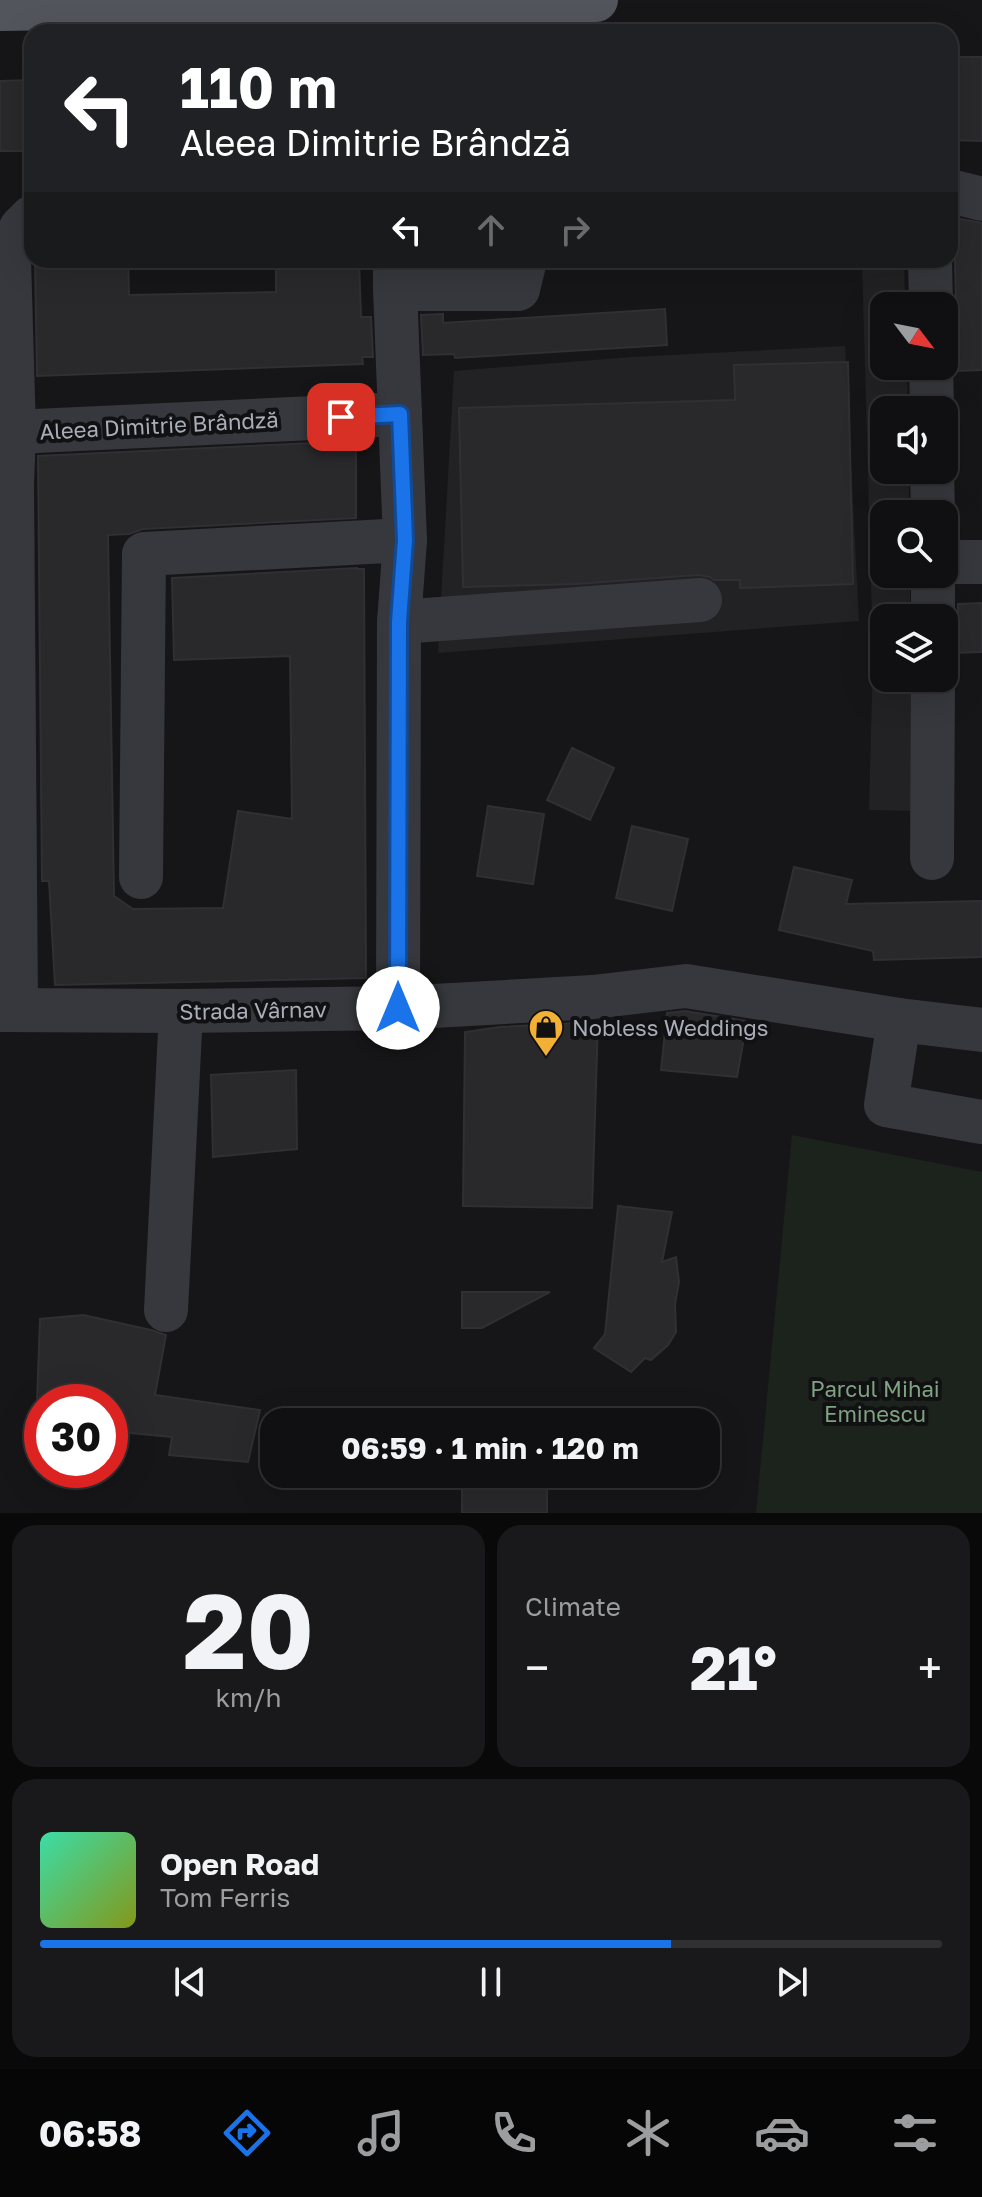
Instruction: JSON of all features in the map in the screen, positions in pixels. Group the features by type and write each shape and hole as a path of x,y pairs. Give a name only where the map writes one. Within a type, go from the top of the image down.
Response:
{"main road":[{"path":"0,9 420,9 596,0"}],"street":[{"path":"958,193 982,199"},
{"name":"Aleea Dimitrie Brândză","path":"8,1010 6,484 14,432 9,259 24,225"},
{"path":"398,1008 399,622 405,540 395,275 518,289 523,268"},
{"path":"930,268 931,292"},
{"name":"Aleea Dimitrie Brândză","path":"14,432 400,414"},
{"path":"141,877 144,554 405,540"},
{"path":"958,562 982,562"},
{"path":"399,622 700,600"},
{"path":"932,858 933,692"},
{"name":"Strada Vârnav","path":"8,1010 398,1008 593,997 686,986 982,1030"},
{"path":"166,1310 181,1011"},
{"path":"899,1020 886,1105 982,1122"}],"shaded area":[{"path":"862,268 904,268 905,292 870,292 870,380 907,380 908,396 870,396 870,484 909,484 909,500 870,500 870,547"},
{"path":"845,346 859,621 438,653 454,371 632,357"},
{"path":"871,588 910,588 910,604 872,604"},
{"path":"872,692 913,692 917,811 869,810"}],"green space":[{"name":"Parcul Mihai Eminescu","path":"792,1135 982,1172 982,1513 756,1513"}],"building":[{"path":"958,57 982,57 982,141 958,140"},
{"path":"24,80 24,151 0,151 0,81"},
{"path":"958,218 982,223 982,370 958,371 955,268 958,268"},
{"path":"35,268 128,268 129,295 276,292 276,268 359,268 361,317 371,317 373,357 362,357 363,364 37,376"},
{"path":"665,309 667,345 455,358 454,354 423,355 421,315 443,314 443,323"},
{"path":"848,362 853,584 740,588 740,580 714,580 698,575 576,584 463,587 459,408 735,400 734,365"},
{"path":"356,441 356,518 143,529 129,534 108,535 114,896 133,909 223,908 238,811 292,819 290,656 174,660 172,578 364,569 366,978 55,985 49,881 42,881 38,456"},
{"path":"982,603 982,652 958,653 958,604"},
{"path":"572,748 614,768 590,820 547,800"},
{"path":"488,806 544,814 533,884 477,876"},
{"path":"632,826 688,839 672,911 616,898"},
{"path":"794,867 852,880 846,904 982,901 982,957 874,960 873,951 779,930"},
{"path":"685,1011 747,1021 737,1077 661,1070 667,1013"},
{"path":"598,1022 592,1208 463,1206 465,1032"},
{"path":"296,1070 297,1149 213,1157 211,1075"},
{"path":"618,1206 672,1212 662,1262 676,1257 679,1282 675,1304 676,1332 668,1345 651,1360 645,1358 631,1372 594,1348 605,1334"},
{"path":"462,1292 550,1292 482,1328 462,1328"},
{"path":"83,1315 166,1335 155,1395 260,1410 248,1462 169,1455 172,1437 128,1433 128,1384 38,1384 40,1319"},
{"path":"462,1488 547,1488 547,1513 462,1513"}],"place":[{"name":"Nobless Weddings","path":"546,1058"}],"route":[{"path":"341,417 400,414 405,540 399,622 398,1008"}]}
